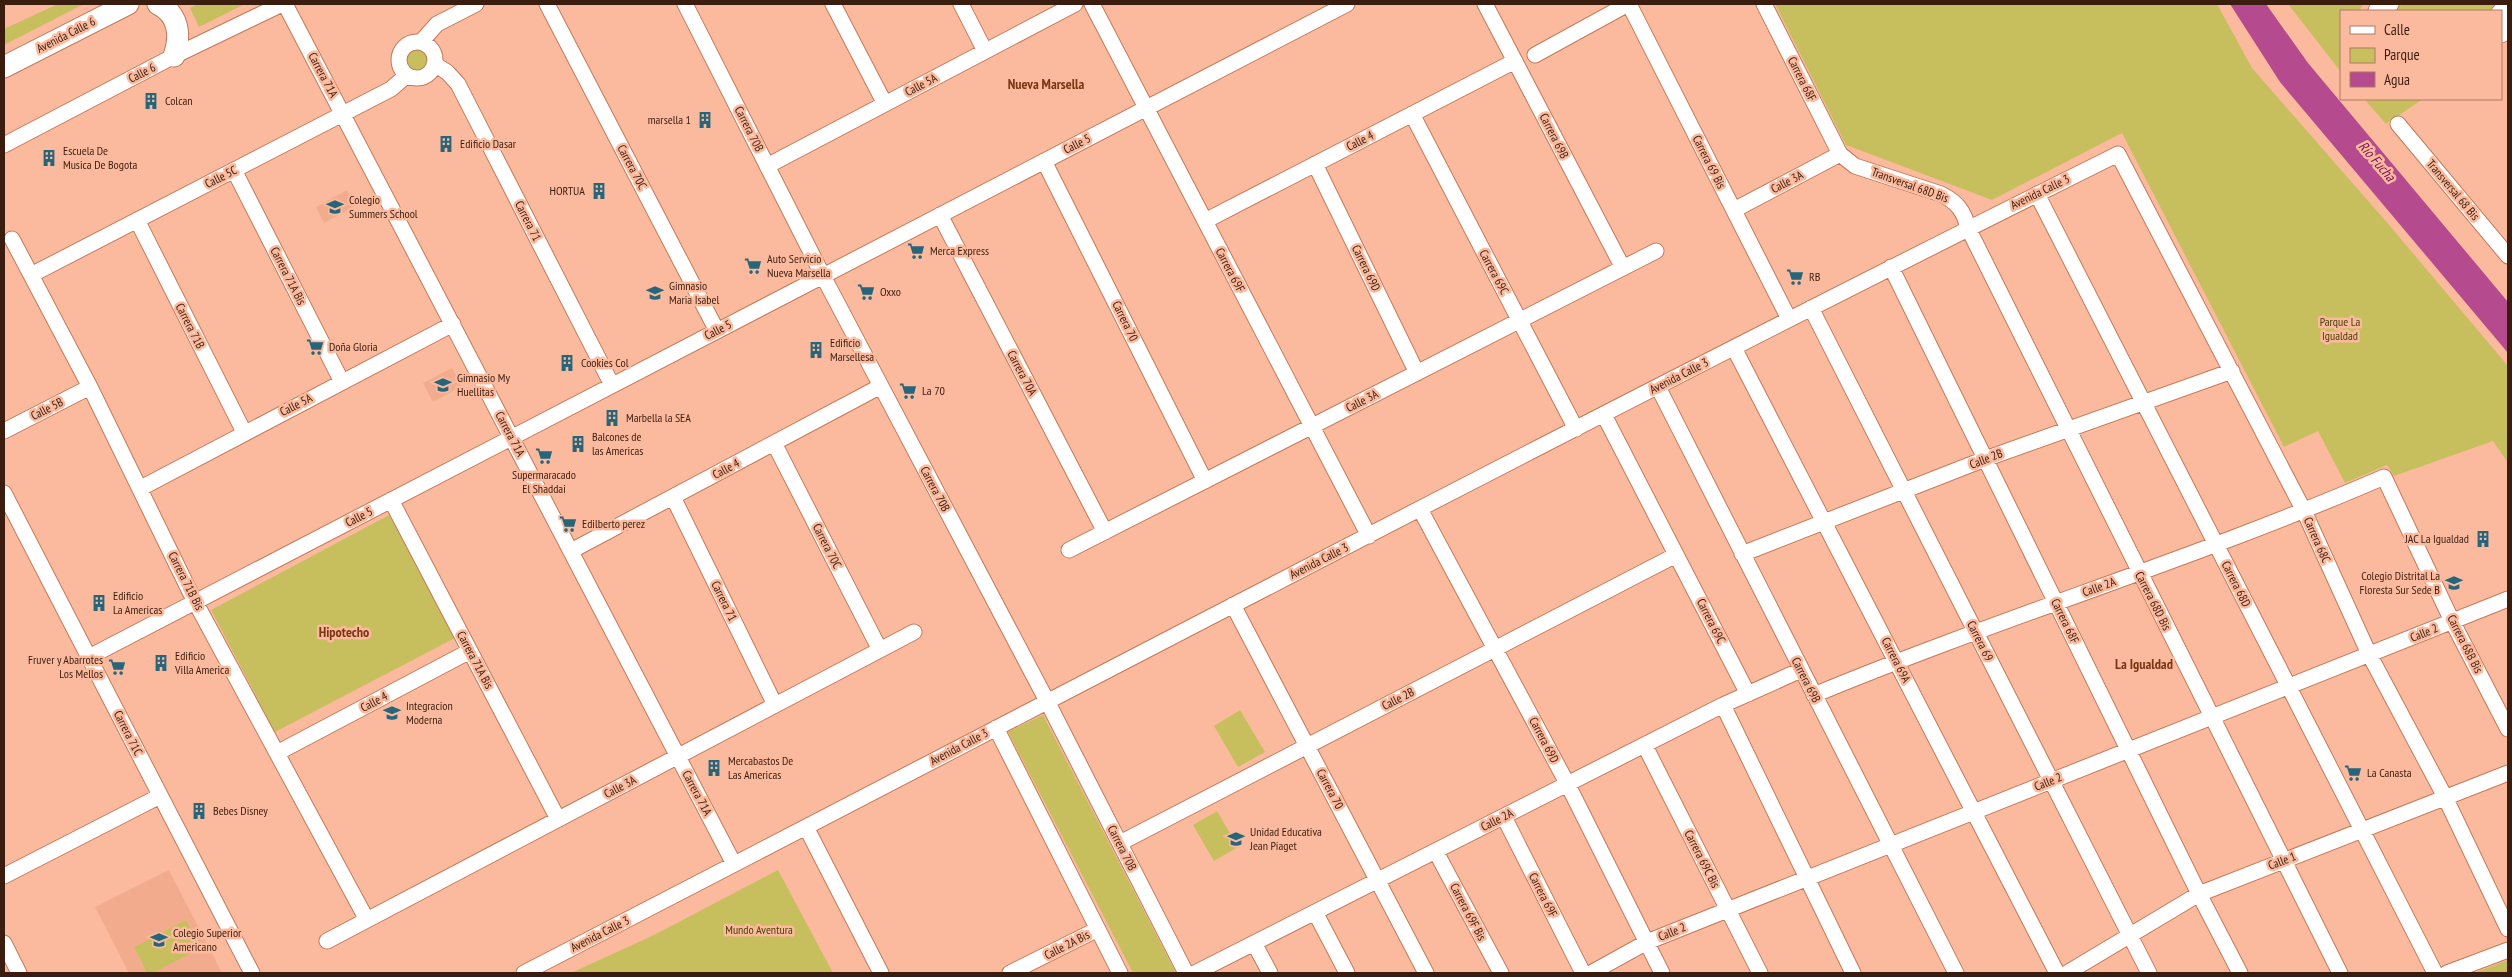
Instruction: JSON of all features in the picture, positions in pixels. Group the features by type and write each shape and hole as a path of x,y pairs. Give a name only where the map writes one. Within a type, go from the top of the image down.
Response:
{"highway":[{"name":"Avenida Calle 6","path":"4,67 128,4"},
{"path":"158,4 169,12 179,33 174,56"}],"street":[{"name":"Calle 6","path":"4,145 174,56 284,4"},
{"name":"Carrera 71A","path":"284,4 734,864"},
{"path":"421,42 437,24 476,4"},
{"name":"Carrera 70C","path":"547,4 717,331"},
{"name":"Carrera 70B","path":"685,4 823,276 1047,701 1186,973"},
{"path":"833,4 885,104"},
{"path":"961,4 985,51"},
{"name":"Calle 5A","path":"767,166 1075,4"},
{"name":"Carrera 69F","path":"1092,4 1369,536"},
{"name":"Calle 5","path":"89,657 1347,4"},
{"name":"Carrera 69B","path":"1485,4 1622,268"},
{"path":"1535,54 1628,4"},
{"name":"Carrera 69 Bis","path":"1628,4 1789,319"},
{"name":"Carrera 68F","path":"1764,4 1840,154"},
{"path":"421,42 426,44 433,52 434,64 432,69 424,76 407,75 400,67 401,50 409,43 421,42"},
{"name":"Calle 4","path":"1205,221 1515,61"},
{"name":"Carrera 71","path":"434,64 447,72 458,84 612,385"},
{"name":"Calle 5C","path":"31,275 391,89 407,75"},
{"name":"Carrera 69C","path":"1412,114 1576,429"},
{"name":"Transversal 68 Bis","path":"2398,124 2508,256"},
{"name":"Calle 3A","path":"1734,210 1840,154"},
{"name":"Transversal 68D Bis","path":"1840,154 1855,166 1953,200 1964,214 1968,228"},
{"name":"Avenida Calle 3","path":"524,973 1789,319 2118,154"},
{"name":"Carrera 68C","path":"2118,154 2304,512 2369,654 2445,797 2508,929"},
{"name":"Carrera 70","path":"1044,161 1205,481"},
{"name":"Carrera 69D","path":"1315,164 1417,373"},
{"name":"Carrera 71A Bis","path":"234,170 342,382"},
{"name":"Carrera 68D","path":"2037,194 2435,973"},
{"name":"Carrera 70A","path":"940,215 1105,532"},
{"name":"Carrera 71B","path":"136,220 244,432"},
{"name":"Carrera 68D Bis","path":"1968,228 2138,572 2340,973"},
{"name":"Carrera 71B Bis","path":"12,238 90,387 196,602 367,920"},
{"name":"Calle 3A","path":"1069,550 1656,251"},
{"name":"Carrera 68F","path":"1891,267 2199,894 2240,973"},
{"name":"Carrera 69","path":"1811,308 2148,973"},
{"name":"Calle 5A","path":"141,488 244,432 453,324"},
{"name":"Carrera 69A","path":"1734,348 2057,973"},
{"name":"Calle 2B","path":"1742,554 1985,459 2067,429 2144,404 2232,371"},
{"name":"Calle 4","path":"571,551 882,386"},
{"name":"Calle 5B","path":"4,431 90,387"},
{"name":"Carrera 69B","path":"1658,387 1956,973"},
{"name":"Carrera 69C","path":"1604,415 1748,694"},
{"name":"Carrera 70C","path":"774,443 880,650"},
{"name":"Calle 2A","path":"1814,695 1896,661 2304,512 2384,478"},
{"name":"Carrera 68B Bis","path":"2384,478 2452,621 2508,729"},
{"name":"Carrera 71C","path":"4,493 8,513 89,657 252,973"},
{"name":"Carrera 71","path":"673,497 775,705"},
{"name":"Carrera 71A Bis","path":"391,500 558,819"},
{"name":"Carrera 69D","path":"1420,509 1568,785 1662,973"},
{"name":"Calle 2B","path":"1120,843 1676,555"},
{"name":"Calle 2","path":"1591,973 1646,942 2508,599"},
{"name":"Carrera 70","path":"1234,605 1426,973"},
{"name":"Calle 3A","path":"327,941 914,632"},
{"name":"Calle 4","path":"277,753 470,651"},
{"name":"Calle 2A","path":"1195,973 1723,706 1801,670"},
{"path":"1723,706 1853,973"},
{"path":"996,728 1120,973"},
{"name":"Carrera 69C Bis","path":"1645,746 1760,973"},
{"name":"Calle 1","path":"2077,971 2129,936 2199,894 2508,773"},
{"path":"4,876 160,796"},
{"name":"Carrera 69F","path":"1504,817 1582,973"},
{"path":"806,827 881,973"},
{"name":"Carrera 69F Bis","path":"1436,852 1501,973"},
{"path":"1315,912 1347,973"},
{"name":"Calle 2A Bis","path":"1010,973 1098,929"},
{"path":"4,943 19,973"},
{"path":"1254,943 1270,973"},
{"path":"2447,973 2508,950"}],"shaded area":[{"name":"Colegio Summers School","path":"347,190 355,206 324,223 316,207"},
{"name":"Gimnasio My Huellitas","path":"452,368 462,386 433,402 423,383"},
{"name":"Colegio Superior Americano","path":"169,870 222,973 129,973 95,907"}],"green space":[{"path":"58,4 84,4 4,45 4,29"},
{"path":"198,4 245,4 199,27 190,8"},
{"name":"Parque La Igualdad","path":"1775,4 2217,4 2252,68 2390,226 2508,366 2508,463 2493,441 2394,476 2387,465 2345,483 2318,431 2284,447 2122,133 1992,200 1846,145"},
{"path":"2288,4 2363,4 2360,10 2340,10 2340,71"},
{"path":"2403,4 2501,4 2493,10 2393,10"},
{"path":"416,47 425,51 429,60 425,69 416,73 407,69 403,60 407,51"},
{"path":"2365,100 2422,100 2386,124"},
{"path":"391,514 455,638 275,732 211,610"},
{"path":"1240,710 1265,752 1238,767 1214,726"},
{"path":"1043,715 1176,973 1133,973 1008,732"},
{"path":"1217,811 1238,847 1214,861 1193,825"},
{"name":"Mundo Aventura","path":"778,870 833,973 571,973 654,935"},
{"path":"186,920 201,948 153,973 147,973 134,947"},
{"path":"2508,960 2508,973 2474,973"}],"water":[{"name":"Río Fucha","path":"2230,4 2266,4 2308,63 2508,302 2508,353 2280,82"}],"place":[{"name":"Colcan","path":"151,101"},
{"name":"marsella 1","path":"705,120"},
{"name":"Edificio Dasar","path":"446,144"},
{"name":"Escuela De Musica De Bogota","path":"49,158"},
{"name":"HORTUA","path":"599,191"},
{"name":"Colegio Summers School","path":"335,207"},
{"name":"Merca Express","path":"916,251"},
{"name":"Auto Servicio Nueva Marsella","path":"753,266"},
{"name":"RB","path":"1795,277"},
{"name":"Oxxo","path":"866,292"},
{"name":"Gimnasio Maria Isabel","path":"655,293"},
{"name":"Doña Gloria","path":"315,347"},
{"name":"Edificio Marsellesa","path":"816,350"},
{"name":"Cookies Col","path":"567,363"},
{"name":"Gimnasio My Huellitas","path":"443,385"},
{"name":"La 70","path":"908,391"},
{"name":"Marbella la SEA","path":"612,418"},
{"name":"Balcones de las Americas","path":"578,444"},
{"name":"Supermaracado El Shaddai","path":"544,456"},
{"name":"Edilberto perez","path":"568,524"},
{"name":"JAC La Igualdad","path":"2483,539"},
{"name":"Colegio Distrital La Floresta Sur Sede B","path":"2454,583"},
{"name":"Edificio La Americas","path":"99,603"},
{"name":"Edificio Villa America","path":"161,663"},
{"name":"Fruver y Abarrotes Los Mellos","path":"117,667"},
{"name":"Integracion Moderna","path":"392,713"},
{"name":"Mercabastos De Las Americas","path":"714,768"},
{"name":"La Canasta","path":"2353,773"},
{"name":"Bebes Disney","path":"199,811"},
{"name":"Unidad Educativa Jean Piaget","path":"1236,839"},
{"name":"Colegio Superior Americano","path":"159,940"}],"district":[{"name":"Nueva Marsella","path":"1046,84"},
{"name":"Hipotecho","path":"344,632"},
{"name":"La Igualdad","path":"2144,664"}]}
